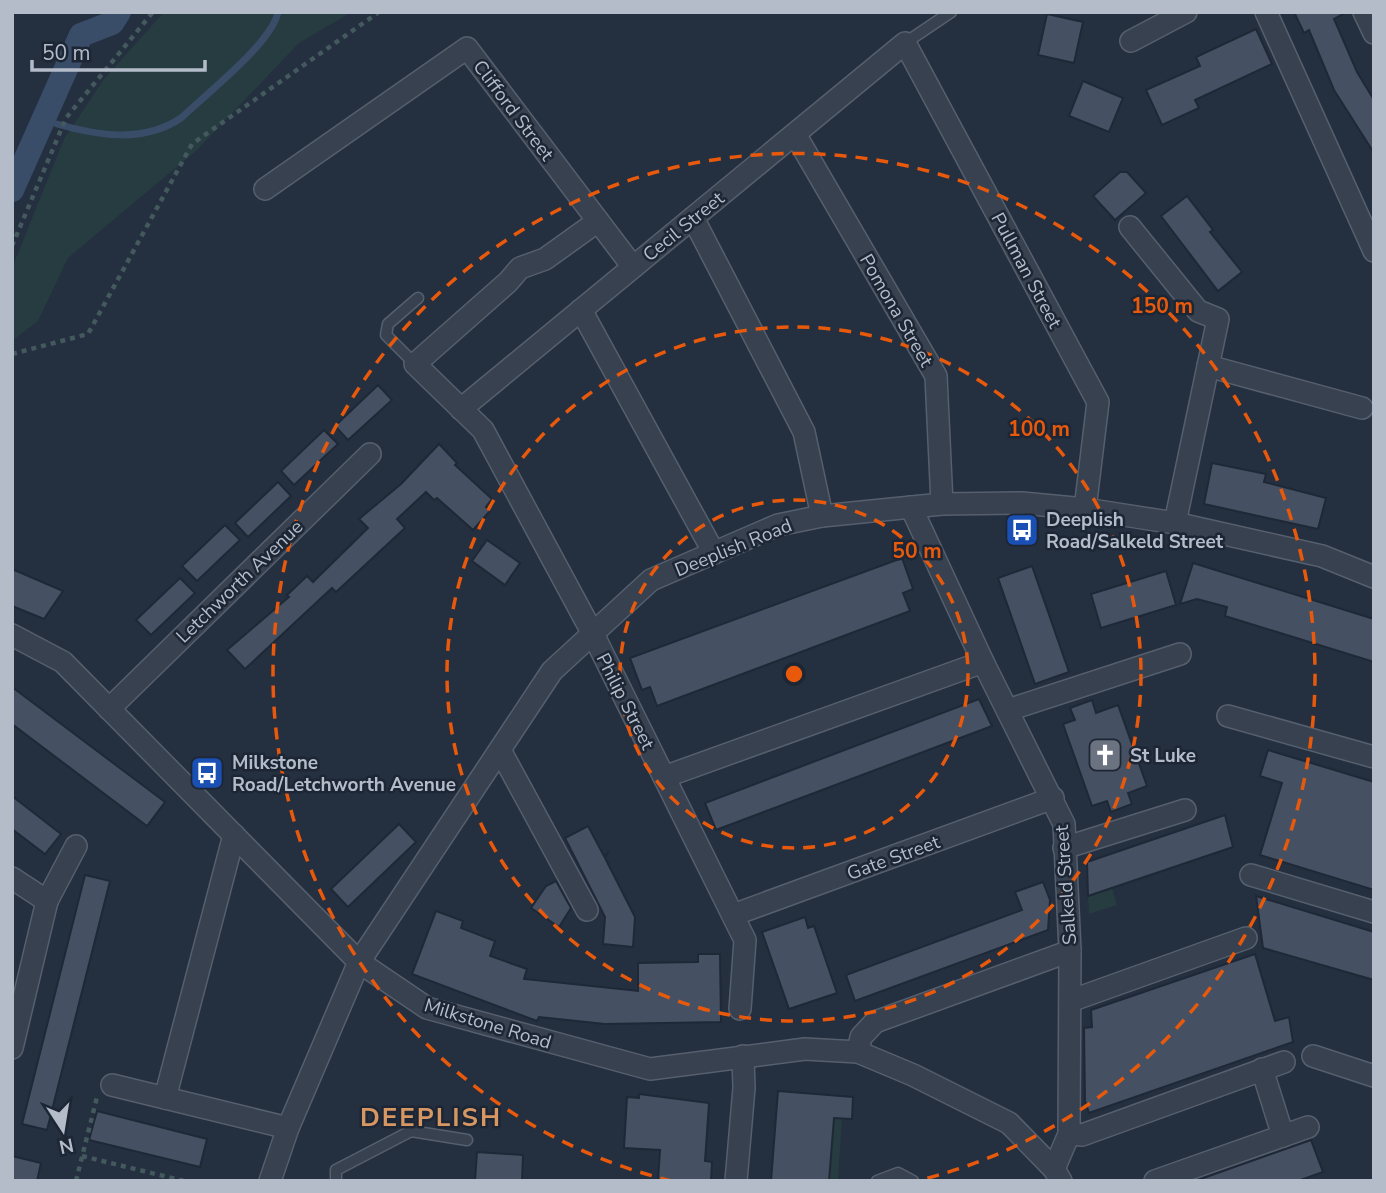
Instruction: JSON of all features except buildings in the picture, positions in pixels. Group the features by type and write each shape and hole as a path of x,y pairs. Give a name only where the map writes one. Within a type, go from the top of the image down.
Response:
{"street":[{"path":"1131,41 1186,12"},
{"path":"1266,12 1374,251"},
{"path":"1364,12 1374,33"},
{"name":"Cecil Street","path":"461,408 905,43"},
{"name":"Pullman Street","path":"905,43 1098,402 1085,509"},
{"name":"Clifford Street","path":"265,189 467,48 633,267"},
{"name":"Pomona Street","path":"794,134 936,376 942,504"},
{"path":"693,218 804,432 822,516"},
{"path":"415,364 508,282 520,268 545,260 598,221"},
{"path":"1130,227 1198,311 1218,319 1175,523"},
{"path":"581,310 714,553"},
{"name":"Philip Street","path":"415,364 483,430 593,634 746,940 740,1009"},
{"path":"1208,366 1362,408"},
{"name":"Letchworth Avenue","path":"109,709 370,454"},
{"name":"Deeplish Road","path":"270,1181 288,1129 359,962 552,671 651,580 778,525 822,516 942,504 1022,503 1085,509 1175,523 1322,556 1374,577"},
{"name":"Salkeld Street","path":"911,507 983,662 1064,824 1070,951 1069,1134 1058,1175"},
{"name":"Milkstone Road","path":"12,635 63,662 359,962 427,1008 650,1069 805,1049 859,1052 913,1075 1009,1123 1058,1175"},
{"path":"1008,710 1180,654"},
{"path":"664,777 983,662"},
{"path":"1228,716 1374,757"},
{"path":"500,750 587,910"},
{"name":"Gate Street","path":"733,915 1053,798"},
{"path":"1064,848 1185,810"},
{"path":"165,1098 234,835"},
{"path":"12,1048 47,901 76,846"},
{"path":"1251,875 1374,912"},
{"path":"12,878 47,901"},
{"path":"1070,1001 1246,938"},
{"path":"859,1052 862,1037 875,1022 1070,951"},
{"path":"736,1181 744,1088 743,1056"},
{"path":"1313,1056 1374,1076"},
{"path":"1069,1134 1082,1135 1284,1062"},
{"path":"1262,1069 1283,1136"},
{"path":"112,1085 288,1129"},
{"path":"1155,1181 1308,1127"}],"lane":[{"path":"905,43 951,12"},
{"path":"415,364 386,335 388,324 418,298"},
{"path":"336,1181 337,1170 411,1132 467,1140"},
{"path":"877,1181 898,1173 913,1181"}],"path":[{"path":"12,247 66,118 153,12"},
{"path":"12,354 88,334 192,144 379,12"},
{"path":"76,1181 100,1082 112,1085"},
{"path":"82,1156 184,1181"}],"green space":[{"path":"164,12 352,12 299,43 197,150 68,258 38,321 12,341 12,268 64,139 104,79"},
{"path":"1112,888 1117,905 1089,914 1088,896"},
{"path":"812,1116 842,1119 838,1181 807,1181 833,1140 833,1128 811,1126"}],"waterway":[{"path":"12,190 81,35 112,23 119,12"},
{"path":"57,124 88,132 120,135 167,126 181,118 251,53 264,38 278,12"}],"place":[{"name":"Deeplish Road/Salkeld Street","path":"1022,530"},
{"name":"St Luke","path":"1105,755"},
{"name":"Milkstone Road/Letchworth Avenue","path":"207,773"}],"district":[{"name":"DEEPLISH","path":"431,1117"}]}
